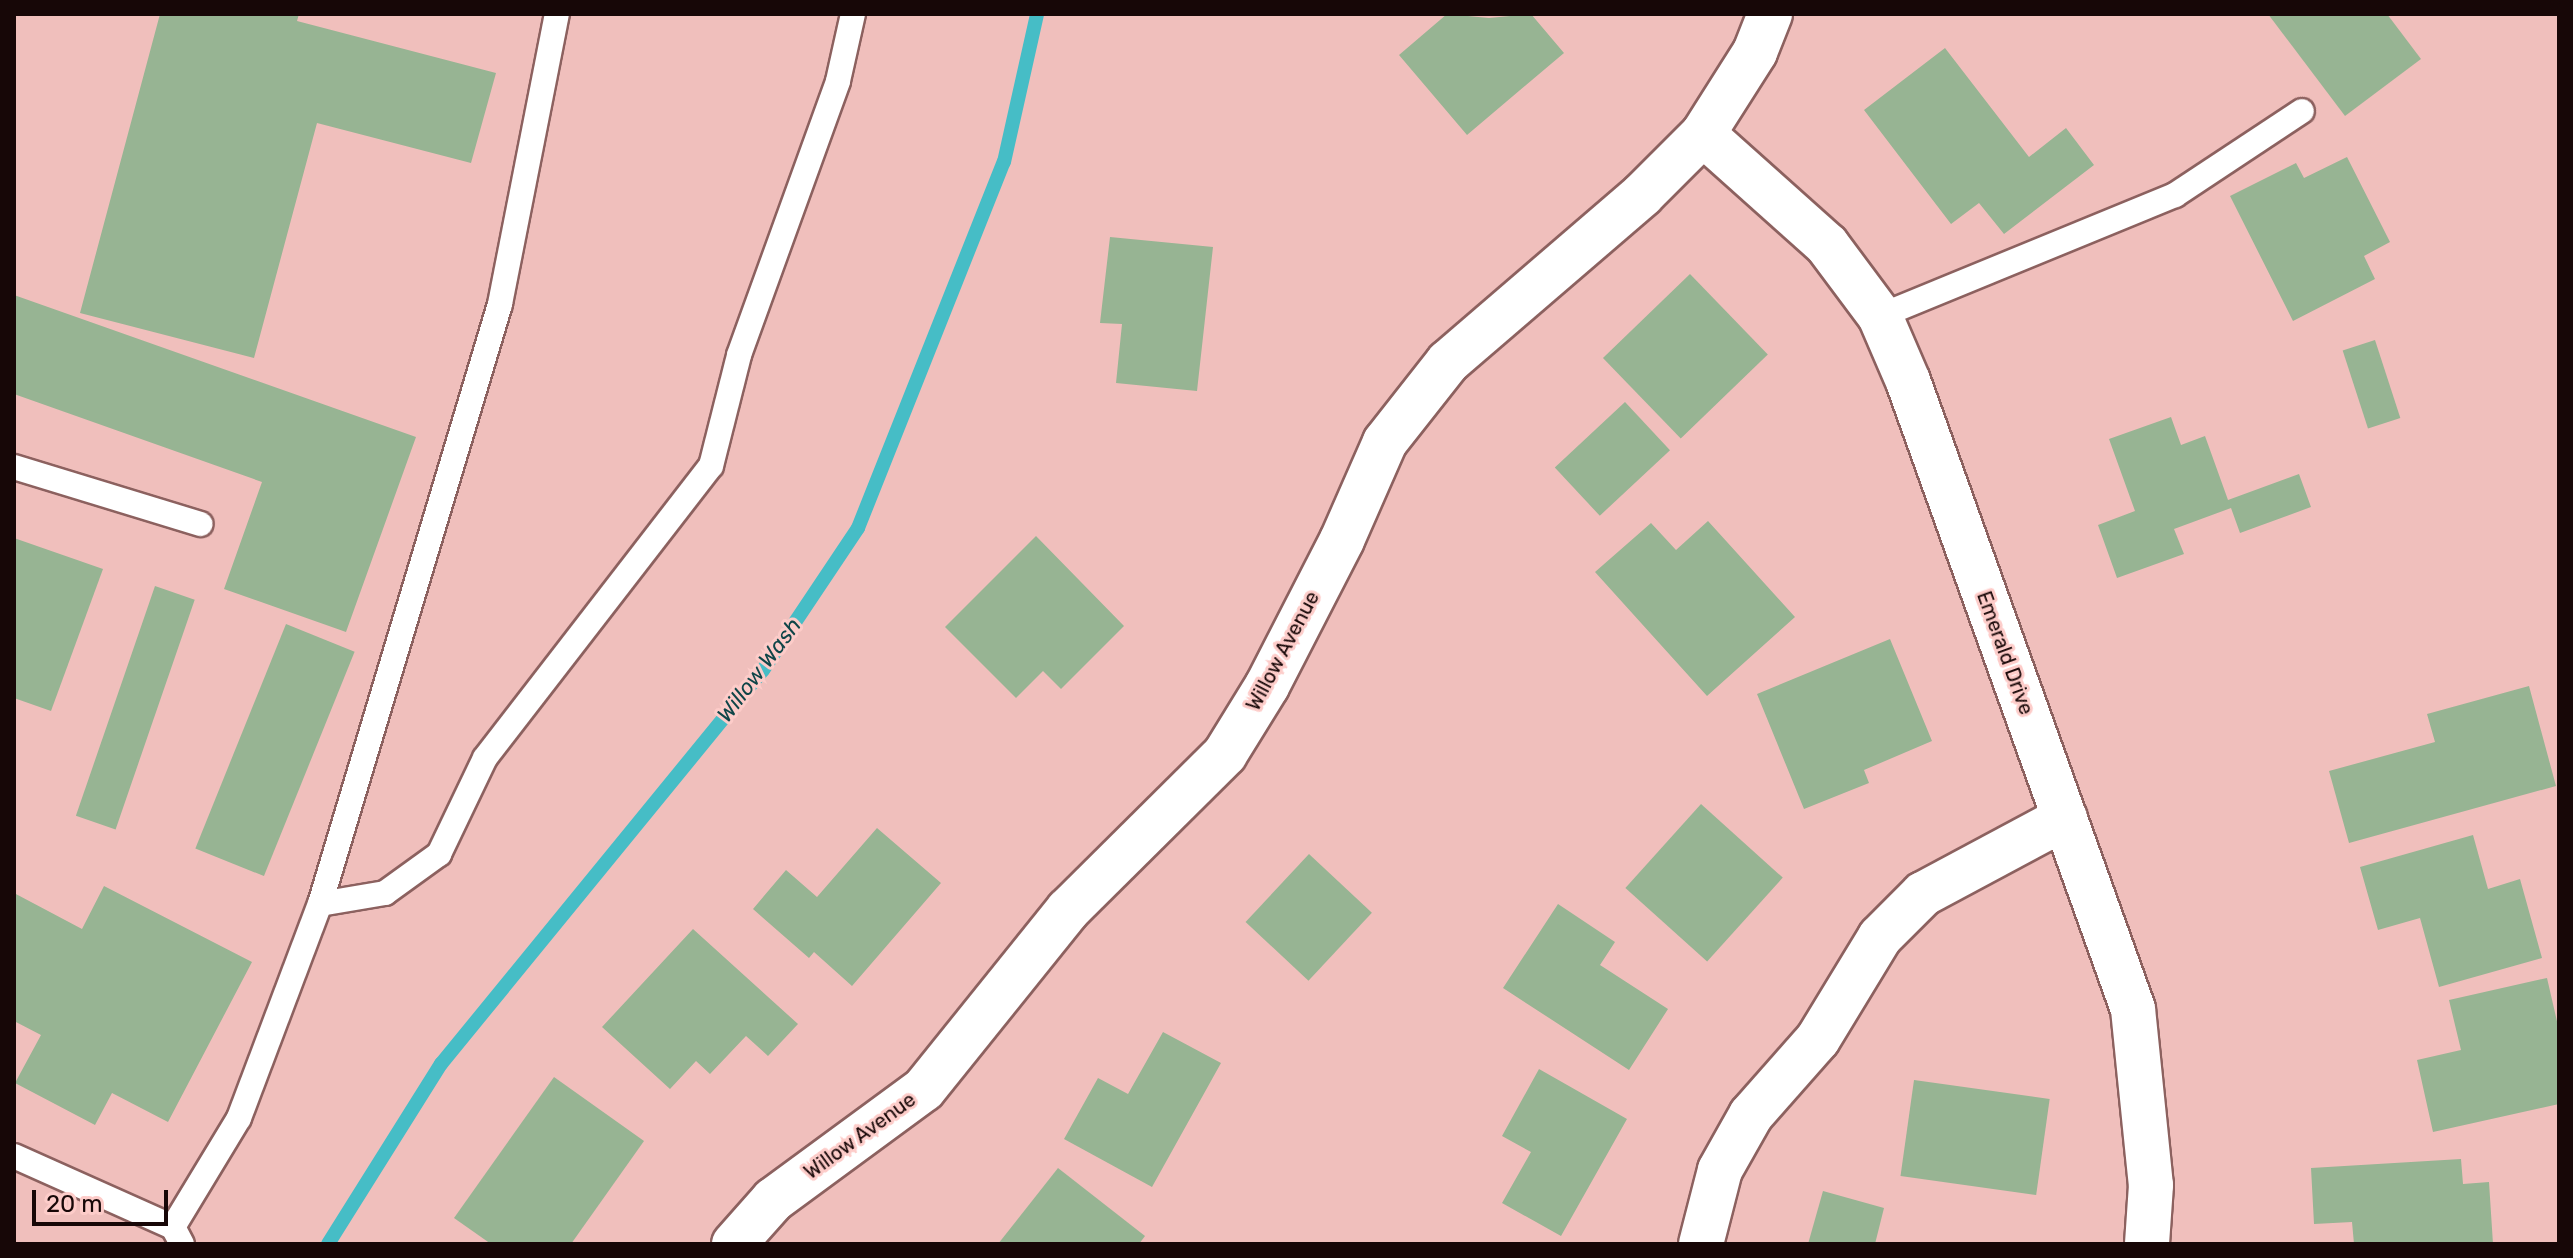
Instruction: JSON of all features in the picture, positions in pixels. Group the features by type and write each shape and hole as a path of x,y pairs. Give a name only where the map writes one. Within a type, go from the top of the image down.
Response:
{"street":[{"name":"Willow Avenue","path":"734,1244 773,1200 924,1089 1068,910 1225,754 1267,686 1342,540 1385,442 1448,362 1642,195 1703,134 1755,52 1770,14"},
{"name":"Emerald Drive","path":"1703,134 1827,245 1880,316 1908,381 2133,1009 2151,1185 2147,1244"},
{"path":"1701,1244 1720,1170 1751,1115 1818,1039 1880,937 1923,894 2065,818"}],"lane":[{"path":"14,1156 177,1235 239,1118 320,904 500,304 557,14"},
{"path":"320,904 385,893 439,854 485,758 711,466 739,355 838,81 853,14"},
{"path":"1880,316 2175,195 2302,111"},
{"path":"14,467 200,524"}],"building":[{"path":"160,14 299,14 297,21 496,73 471,163 317,123 254,358 80,313"},
{"path":"1447,14 1489,18 1531,14 1564,53 1467,135 1399,55"},
{"path":"2268,14 2387,14 2421,59 2345,116"},
{"path":"1945,48 2029,157 2066,128 2094,165 2004,234 1979,203 1951,224 1864,110"},
{"path":"2347,157 2390,242 2364,256 2375,279 2293,321 2230,196 2296,163 2304,178"},
{"path":"1110,237 1213,247 1197,391 1116,383 1122,324 1100,323"},
{"path":"1690,274 1768,355 1681,439 1603,358"},
{"path":"14,295 416,437 346,632 224,589 262,482 14,394"},
{"path":"2375,340 2400,418 2368,428 2343,351"},
{"path":"1625,402 1670,450 1600,516 1555,467"},
{"path":"2171,417 2181,445 2205,436 2228,500 2299,474 2311,507 2240,533 2231,508 2174,529 2184,554 2117,578 2098,525 2135,511 2109,439"},
{"path":"1708,521 1795,617 1707,696 1595,572 1651,523 1676,550"},
{"path":"1036,536 1124,626 1061,689 1043,671 1016,698 945,627"},
{"path":"14,538 103,569 51,711 14,698"},
{"path":"155,586 195,600 116,829 76,816"},
{"path":"286,624 355,652 264,876 195,848"},
{"path":"1890,639 1932,741 1864,770 1869,783 1804,809 1757,694"},
{"path":"2529,686 2556,786 2349,843 2329,771 2435,742 2427,714"},
{"path":"1701,804 1783,878 1707,962 1625,888"},
{"path":"877,828 941,883 852,986 814,952 809,958 753,909 786,870 817,897"},
{"path":"2473,835 2488,889 2520,879 2542,958 2439,987 2420,918 2378,930 2360,867"},
{"path":"1309,854 1372,913 1308,981 1246,922"},
{"path":"104,886 252,962 168,1122 112,1093 95,1125 15,1083 41,1035 14,1021 14,893 82,929"},
{"path":"1558,904 1615,942 1600,965 1668,1009 1629,1070 1503,988"},
{"path":"693,929 798,1024 768,1056 746,1036 710,1074 696,1061 670,1089 602,1027"},
{"path":"2547,978 2559,1030 2559,1104 2433,1132 2417,1060 2461,1050 2449,1000"},
{"path":"1163,1032 1221,1063 1152,1187 1064,1139 1098,1078 1128,1094"},
{"path":"1539,1069 1627,1119 1561,1236 1502,1203 1531,1152 1502,1136"},
{"path":"554,1077 644,1141 571,1244 491,1244 454,1218"},
{"path":"1914,1080 2050,1099 2036,1195 1901,1176"},
{"path":"2461,1159 2463,1184 2489,1182 2493,1244 2354,1244 2352,1222 2314,1224 2311,1168"},
{"path":"1058,1168 1145,1236 1139,1244 998,1244"},
{"path":"1823,1191 1884,1208 1875,1244 1808,1244"}],"waterway":[{"name":"Willow Wash","path":"328,1244 441,1064 763,670 858,528 1004,162 1037,14"}]}
